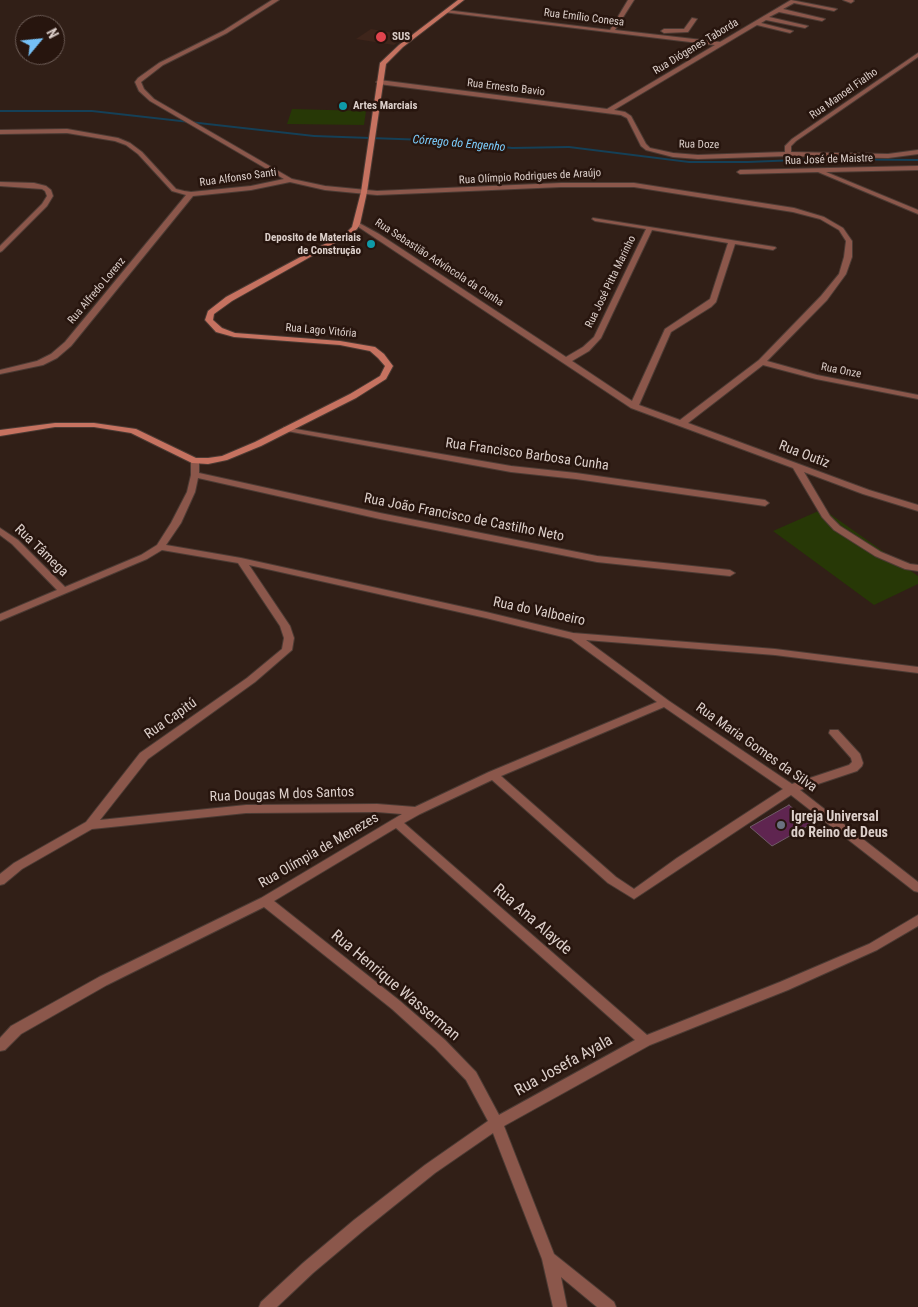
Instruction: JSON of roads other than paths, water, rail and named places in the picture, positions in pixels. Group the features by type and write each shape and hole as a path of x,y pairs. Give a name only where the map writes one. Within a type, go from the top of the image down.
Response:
{"street":[{"name":"Rua Olímpio Rodrigues de Araújo","path":"276,0 225,32 161,64 140,79 139,86 152,100 192,121 290,180 325,188 364,192 441,191 561,185 634,185 794,210 822,218 841,230 849,241 848,257 842,274 824,298 762,362 681,424"},
{"name":"Rua Sebastião Advíncola da Cunha","path":"461,0 389,56 383,63 358,224 377,234 634,406 681,424"},
{"path":"631,0 614,29 681,32 686,31 694,19"},
{"path":"794,0 834,9"},
{"name":"Rua Diógenes Taborda","path":"608,111 794,0"},
{"path":"779,10 822,19"},
{"name":"Rua Emílio Conesa","path":"446,12 614,29 721,44"},
{"path":"765,18 805,26"},
{"path":"755,23 790,31"},
{"name":"Rua Manoel Fialho","path":"788,154 788,146 794,140 918,54"},
{"name":"Rua Ernesto Bavio","path":"379,82 623,113 629,117"},
{"name":"Rua Doze","path":"629,117 643,145 656,152 698,157 788,154 888,156 918,152"},
{"name":"Rua Alfonso Santi","path":"0,132 67,131 116,139 128,144 140,153 174,190 191,194 251,188 290,180"},
{"name":"Rua José de Maistre","path":"740,172 820,172 918,168"},
{"path":"820,172 918,212"},
{"path":"0,184 34,184 48,190 50,196 44,205 0,250"},
{"name":"Rua Alfredo Lorenz","path":"0,372 40,363 54,356 68,344 191,194"},
{"path":"595,219 773,248"},
{"name":"Rua Lago Vitória","path":"195,461 224,458 258,444 353,396 383,378 389,366 382,356 372,349 357,345 248,337 225,333 209,320 211,313 229,299 349,233 358,224"},
{"name":"Rua José Pitta Marinho","path":"566,361 586,349 597,338 650,228"},
{"path":"634,406 668,330 713,300 732,242"},
{"name":"Rua Onze","path":"762,362 816,377 918,397"},
{"name":"Rua Outiz","path":"681,424 866,492 918,508"},
{"path":"0,433 55,425 94,425 132,432 195,461 195,476 191,492 176,523 160,547 144,557 0,618"},
{"name":"Rua Francisco Barbosa Cunha","path":"287,429 511,469 586,477 765,503"},
{"path":"797,467 826,517 837,528 878,554 908,567 918,568"},
{"name":"Rua João Francisco de Castilho Neto","path":"195,476 380,516 597,559 730,573"},
{"name":"Rua Tâmega","path":"0,531 15,542 63,591"},
{"name":"Rua do Valboeiro","path":"160,547 241,561 573,636 775,652 918,670"},
{"name":"Rua Capitú","path":"0,881 18,866 90,825 144,756 251,680 287,650 290,638 284,626 241,561"},
{"name":"Rua Maria Gomes da Silva","path":"573,636 665,703 791,789 918,888"},
{"name":"Rua Olímpia de Menezes","path":"0,1046 16,1030 103,981 265,901 416,811 493,775 665,703"},
{"path":"493,775 612,880 634,895 681,861 791,789 853,768 858,763 856,757 834,733"},
{"name":"Rua Dougas M dos Santos","path":"90,825 246,809 377,808 416,811"},
{"name":"Rua Ana Alayde","path":"397,823 645,1041"},
{"name":"Rua Henrique Wasserman","path":"265,901 396,1005 440,1044 471,1076 496,1123 549,1259 560,1307"},
{"name":"Rua Josefa Ayala","path":"266,1307 308,1268 366,1219 430,1169 496,1123 645,1041 873,947 918,920"},
{"path":"549,1259 609,1307"}],"waterway":[{"name":"Córrego do Engenho","path":"0,111 92,111 314,136 455,141 512,148 569,147 689,162 821,159 918,160"}],"place":[{"name":"SUS","path":"381,37"},
{"name":"Artes Marciais","path":"343,106"},
{"name":"Deposito de Materiais de Construção","path":"371,244"},
{"name":"Igreja Universal do Reino de Deus","path":"781,825"}]}
